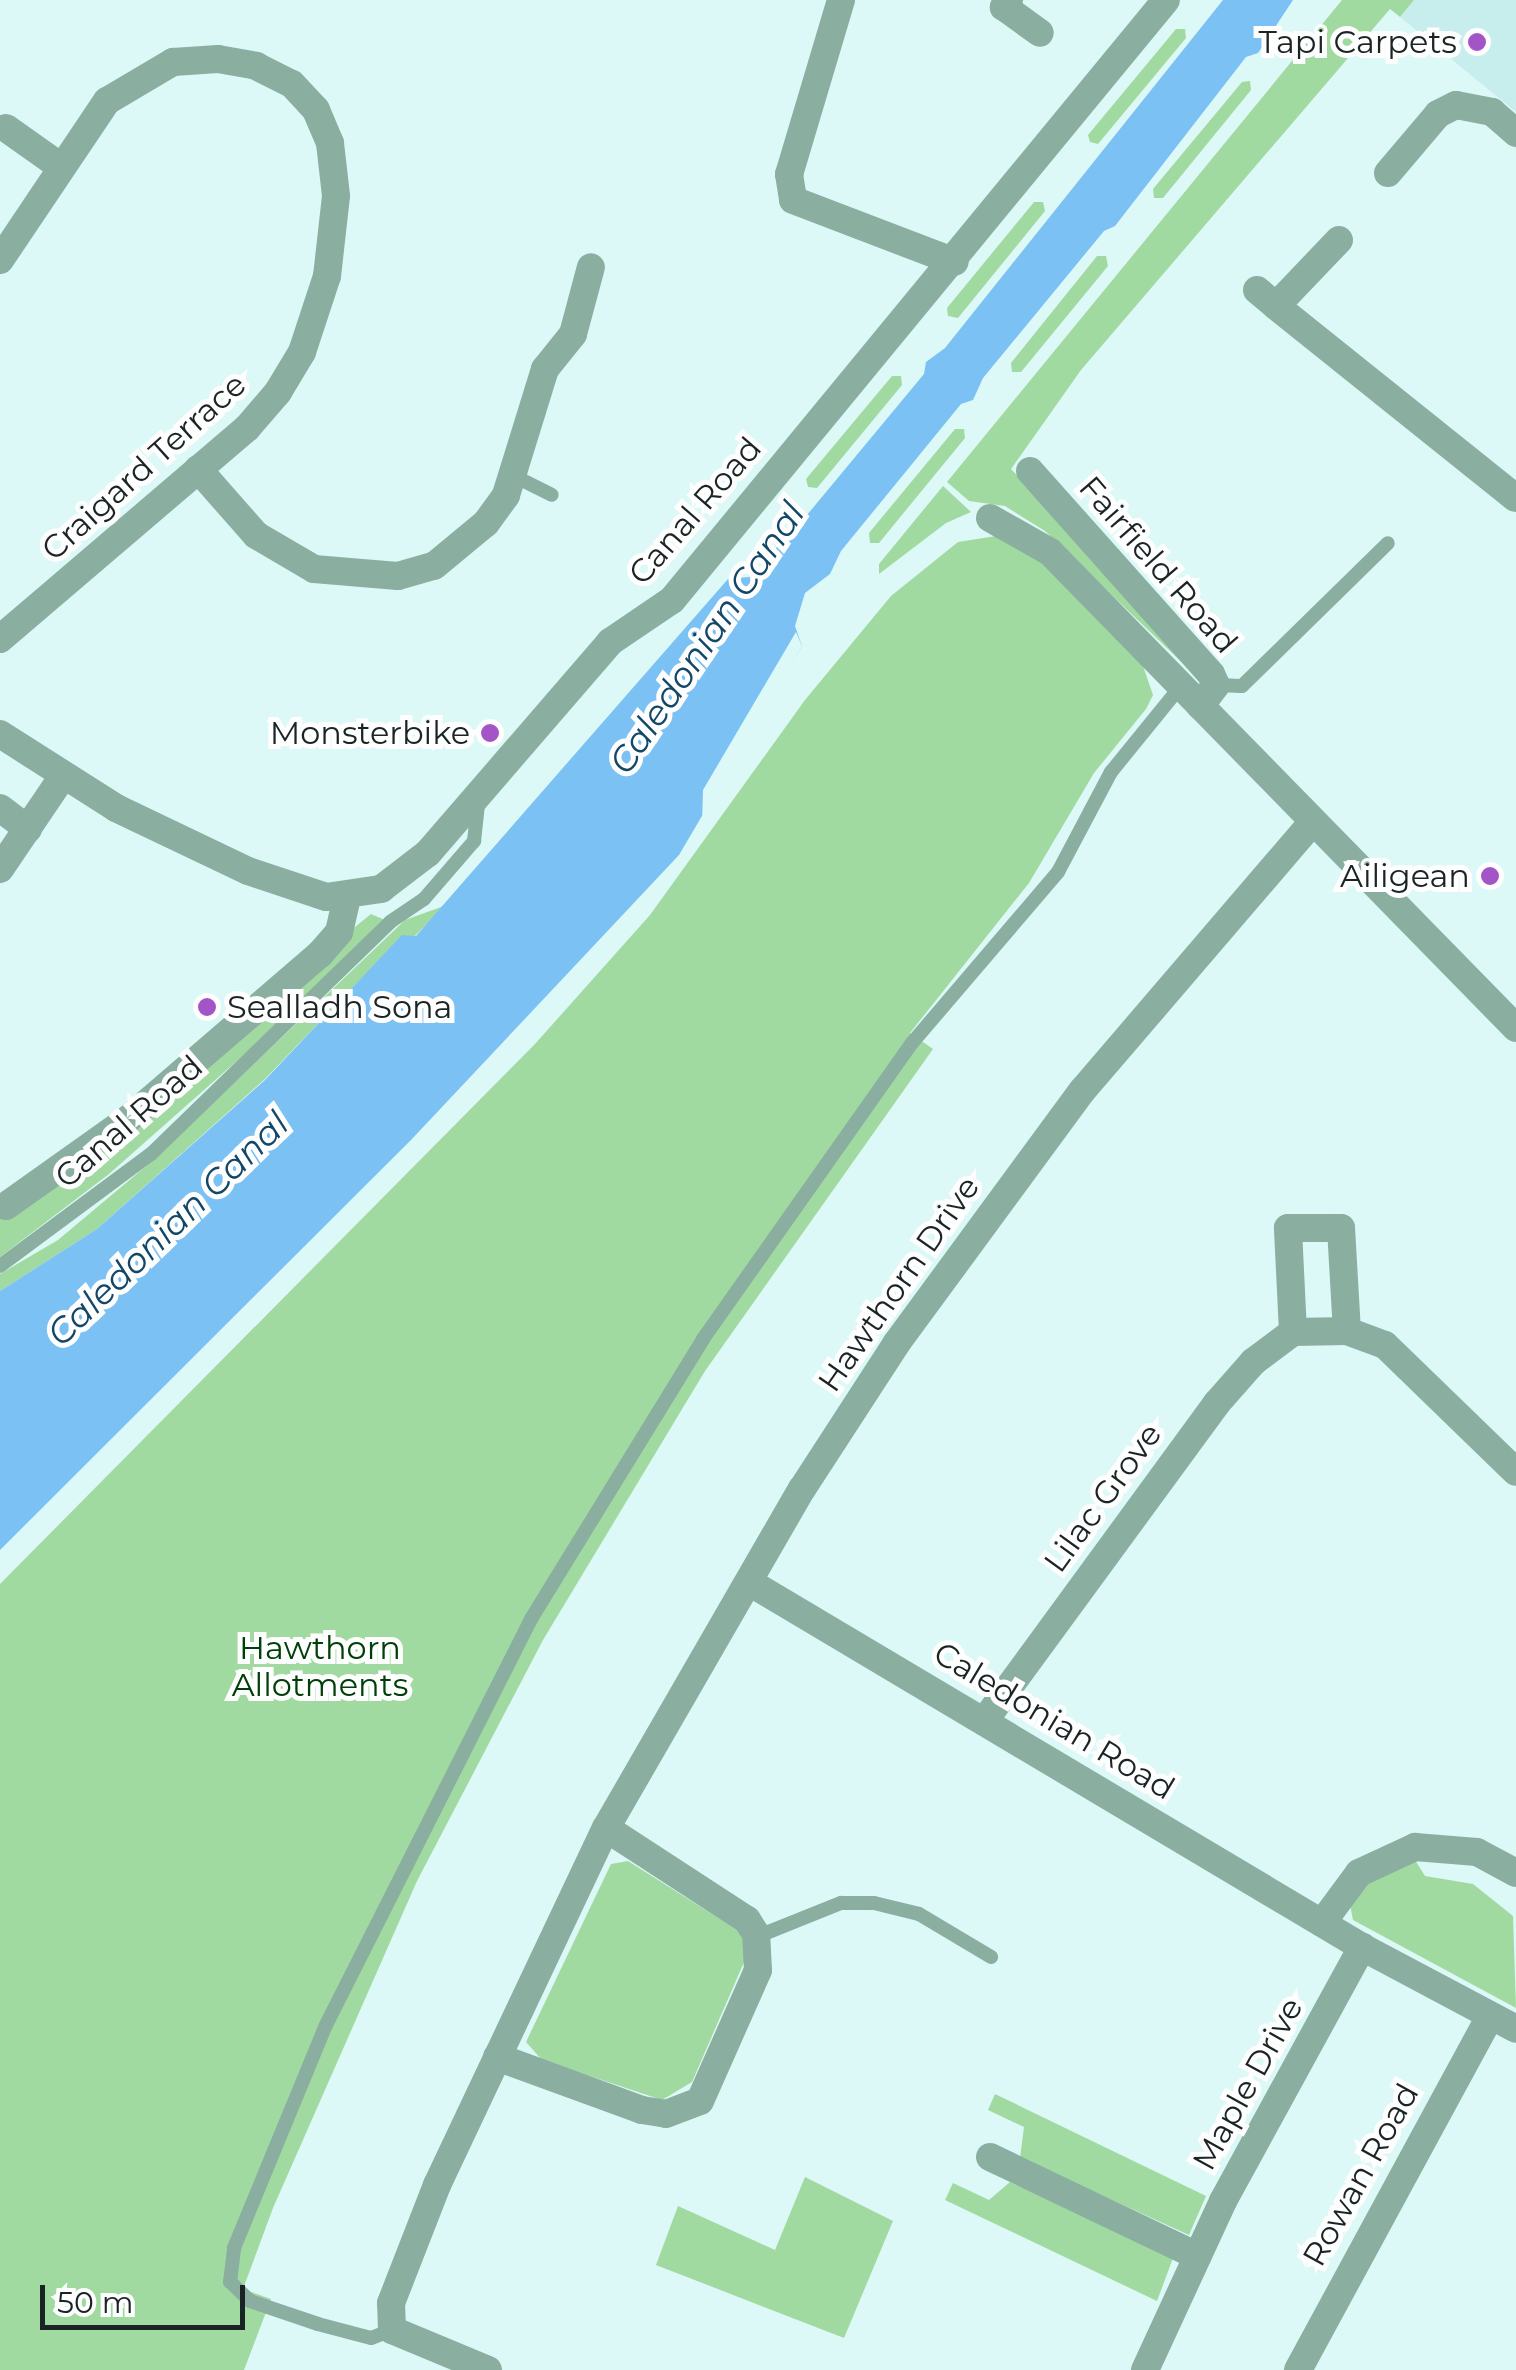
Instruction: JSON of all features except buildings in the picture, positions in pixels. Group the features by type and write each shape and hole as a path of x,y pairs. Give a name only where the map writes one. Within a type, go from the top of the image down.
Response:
{"street":[{"path":"840,0 789,174 793,200 955,262"},
{"path":"1009,0 1004,8 1040,33"},
{"name":"Canal Road","path":"0,734 63,776 248,871 326,897 380,888 406,871 479,796 610,642 672,600 955,262 1166,0"},
{"name":"Craigard Terrace","path":"0,260 107,101 173,62 218,59 256,66 292,84 316,110 330,143 336,196 318,313 278,392 198,469 0,640"},
{"path":"1388,172 1438,114 1456,105 1492,112 1516,133"},
{"path":"6,128 61,167"},
{"path":"1339,240 1266,298 1516,498"},
{"path":"198,469 230,510 282,554 356,577 434,566 486,523 514,476 546,369 573,334 590,267"},
{"name":"Fairfield Road","path":"1030,471 1199,692 1311,824 1516,1028"},
{"name":"Fairfield Road","path":"990,518 1050,552 1199,692"},
{"path":"0,869 63,776"},
{"path":"0,808 28,830"},
{"name":"Hawthorn Drive","path":"392,2330 391,2304 404,2270 496,2058 606,1828 848,1415 952,1265 1158,996 1311,824"},
{"path":"6,1206 127,1120 320,954 338,932 347,896"},
{"path":"1347,1331 1340,1228 1288,1228 1293,1332 1347,1331 1400,1358 1516,1472"},
{"name":"Lilac Grove","path":"985,1720 1217,1404 1253,1362 1293,1332"},
{"name":"Caledonian Road","path":"750,1582 1322,1923 1516,2029"},
{"path":"496,2058 642,2110 684,2112 700,2101 758,1970 756,1937 746,1920 606,1828"},
{"path":"1322,1923 1358,1873 1415,1847 1457,1846 1516,1873"},
{"name":"Maple Drive","path":"1145,2370 1198,2256 1362,1946"},
{"name":"Rowan Road","path":"1298,2370 1490,2016"},
{"path":"991,2155 1198,2256"},
{"path":"392,2330 477,2368"}],"lane":[{"path":"514,476 552,495"},
{"path":"392,2330 371,2338 250,2301 230,2282 234,2248 326,2025 530,1619 702,1339 912,1043 1058,872 1111,772 1199,692 1242,686 1388,543"},
{"name":"Canal Road","path":"0,1266 151,1154 390,922 424,899 474,840 479,796"},
{"path":"756,1937 841,1902 874,1903 919,1914 991,1956"}],"shaded area":[{"path":"1414,0 1516,0 1516,112 1400,17"}],"green space":[{"path":"1342,0 1414,0 1400,17 1390,9 1081,370 1011,469 1144,610 1194,674 1045,531 1005,506 969,501 947,482"},
{"path":"1176,29 1185,29 1186,38 1098,144 1090,142 1088,135"},
{"path":"1250,81 1251,90 1163,198 1154,198 1153,189 1242,82"},
{"path":"1034,202 1043,202 1045,211 958,318 948,316 947,308"},
{"path":"1097,256 1106,256 1108,266 1021,372 1012,372 1011,363"},
{"path":"892,376 901,376 902,385 817,488 808,487 806,479"},
{"path":"955,429 964,429 965,438 879,543 870,543 869,533"},
{"path":"943,486 971,512 946,523 879,574 879,564"},
{"name":"Hawthorn Allotments","path":"996,536 1038,559 1142,663 1153,695 1094,773 1029,883 910,1033 933,1049 705,1371 543,1640 417,1881 273,2208 243,2289 271,2299 244,2370 0,2370 0,1584 535,1044 650,915 805,700 891,596 958,542"},
{"path":"444,906 412,939 402,936 265,1079 97,1229 0,1291 0,1274 58,1240 151,1162 405,920"},
{"path":"371,914 385,920 290,1014 109,1174 0,1257 0,1215"},
{"path":"1415,1860 1425,1876 1473,1884 1513,1916 1516,2008 1353,1920 1350,1905 1367,1884"},
{"path":"628,1861 742,1934 748,1953 692,2082 662,2100 542,2060 526,2042 611,1864"},
{"path":"995,2094 1206,2196 1189,2235 1020,2158 1024,2127 988,2110"},
{"path":"805,2177 893,2221 844,2338 656,2265 678,2206 775,2250"},
{"path":"1010,2182 1173,2258 1157,2301 945,2200 953,2183 989,2200"}],"water":[{"name":"Caledonian Canal","path":"1223,0 1293,0 1258,53 1246,57 1115,226 1104,231 983,378 973,400 961,404 841,551 830,574 805,593 795,626 802,646 679,855 411,1140 0,1550 0,1291 97,1229 265,1080 402,935 416,936 728,579 749,577 769,562 783,535 802,521 924,374 926,362 945,348"}],"pier":[{"path":"796,632 802,646 702,824 703,790"}],"place":[{"name":"Tapi Carpets","path":"1477,42"},
{"name":"Monsterbike","path":"490,733"},
{"name":"Ailigean","path":"1490,876"},
{"name":"Sealladh Sona","path":"207,1007"}]}
